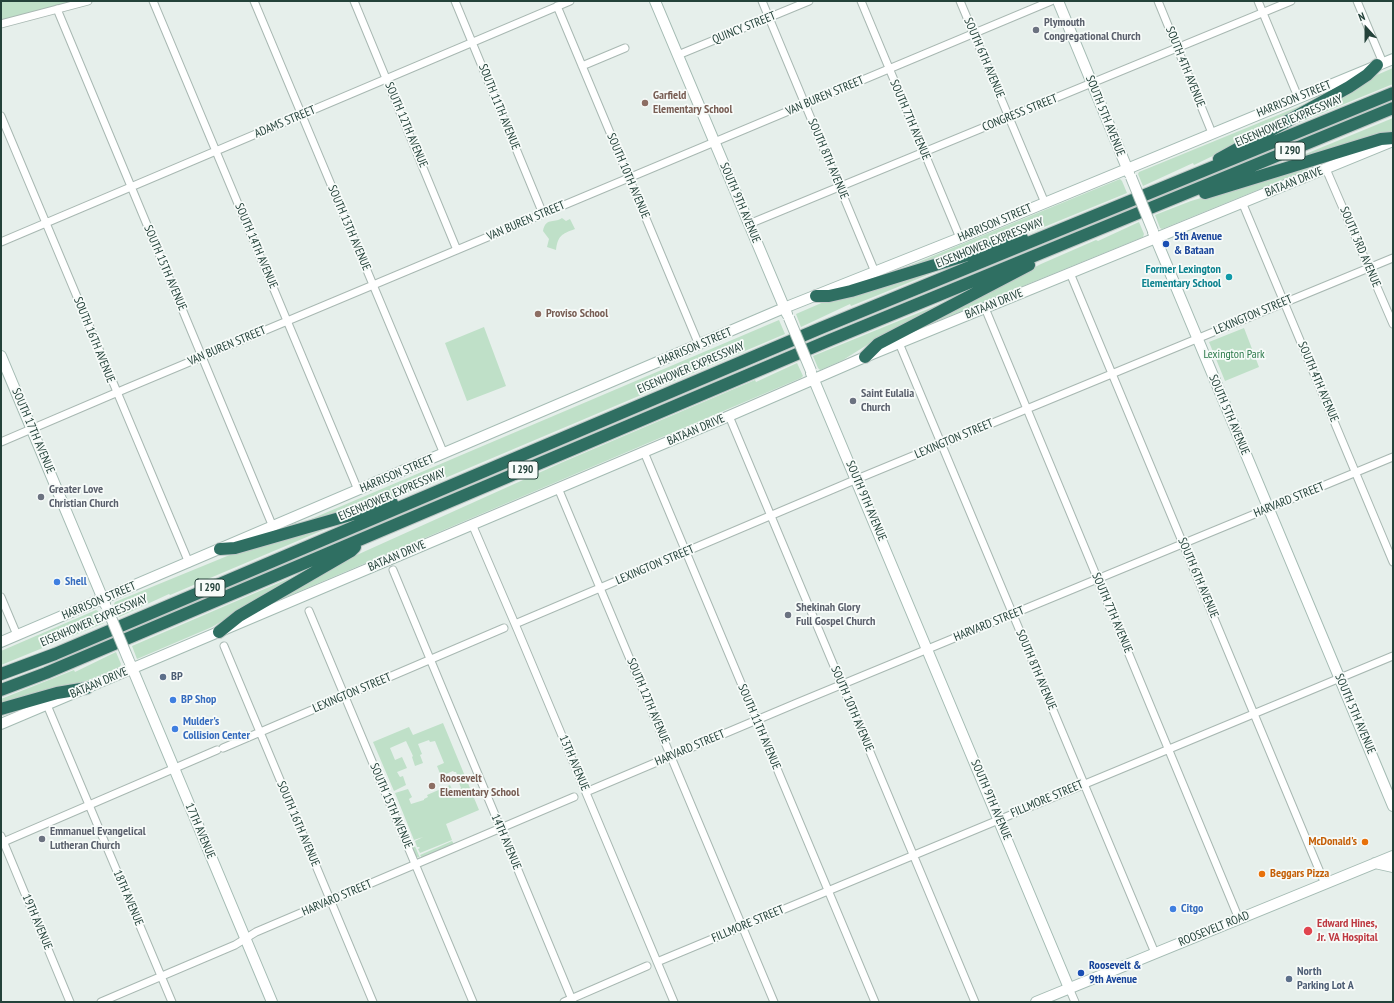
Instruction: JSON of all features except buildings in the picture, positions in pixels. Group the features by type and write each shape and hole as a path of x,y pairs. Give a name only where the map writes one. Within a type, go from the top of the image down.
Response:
{"highway":[{"path":"1204,171 1221,157 1349,86 1367,75 1380,64"},
{"name":"EISENHOWER EXPRESSWAY","path":"1,674 55,654 799,338 1393,93"},
{"name":"I 290","path":"1,690 46,673 830,340 1393,108"},
{"path":"1186,194 1205,193 1381,139 1393,140"},
{"path":"816,296 829,296 851,291 1020,238 1049,234"},
{"path":"865,357 878,344 1029,266 1046,251"},
{"path":"220,549 235,548 391,503 417,499"},
{"path":"219,632 239,616 351,551 368,536"},
{"path":"1,709 56,693 86,688"}],"street":[{"path":"1,24 88,1"},
{"name":"SOUTH 14TH AVENUE","path":"153,1 358,490"},
{"name":"SOUTH 13TH AVENUE","path":"254,1 444,454"},
{"name":"SOUTH 12TH AVENUE","path":"354,1 458,250"},
{"name":"SOUTH 11TH AVENUE","path":"455,1 543,214"},
{"name":"ADAMS STREET","path":"1,242 302,116 570,1"},
{"name":"SOUTH 9TH AVENUE","path":"655,1 1075,1002"},
{"name":"SOUTH 8TH AVENUE","path":"762,1 875,272"},
{"name":"QUINCY STREET","path":"678,55 809,1"},
{"name":"SOUTH 7TH AVENUE","path":"861,1 960,238"},
{"name":"SOUTH 6TH AVENUE","path":"960,1 1045,203"},
{"name":"VAN BUREN STREET","path":"1,442 1051,1"},
{"name":"SOUTH 5TH AVENUE","path":"1058,1 1268,509 1393,806"},
{"name":"SOUTH 4TH AVENUE","path":"1158,1 1212,133"},
{"path":"1258,1 1298,97"},
{"name":"CONGRESS STREET","path":"749,224 1291,1"},
{"path":"1357,1 1380,64"},
{"name":"SOUTH 10TH AVENUE","path":"557,6 698,345"},
{"name":"SOUTH 15TH AVENUE","path":"57,9 273,527"},
{"path":"582,66 625,48"},
{"name":"HARRISON STREET","path":"1,642 105,604 220,549 784,308 1045,203 1129,173 1212,133 1393,59"},
{"name":"SOUTH 16TH AVENUE","path":"1,116 188,563"},
{"name":"BATAAN DRIVE","path":"1,724 86,688 131,665 219,632 729,416 812,375 865,357 1070,273 1154,234 1326,169 1393,140"},
{"name":"SOUTH 3RD AVENUE","path":"1326,169 1393,324"},
{"name":"SOUTH 4TH AVENUE","path":"1242,202 1393,562"},
{"name":"LEXINGTON STREET","path":"515,624 856,479 1393,258"},
{"name":"SOUTH 6TH AVENUE","path":"1070,273 1325,884"},
{"name":"SOUTH 7TH AVENUE","path":"985,308 1239,919"},
{"name":"SOUTH 8TH AVENUE","path":"899,343 1155,953"},
{"name":"SOUTH 17TH AVENUE","path":"1,356 131,665"},
{"name":"SOUTH 10TH AVENUE","path":"729,416 975,1002"},
{"name":"SOUTH 11TH AVENUE","path":"644,452 874,1002"},
{"name":"HARVARD STREET","path":"586,792 842,684 1393,457"},
{"name":"SOUTH 12TH AVENUE","path":"558,488 774,1002"},
{"name":"13TH AVENUE","path":"472,524 674,1002"},
{"name":"14TH AVENUE","path":"393,570 429,660 572,1000"},
{"path":"1,597 17,635"},
{"name":"SOUTH 15TH AVENUE","path":"309,611 473,1002"},
{"name":"LEXINGTON STREET","path":"2,840 504,628"},
{"name":"SOUTH 16TH AVENUE","path":"224,646 373,1002"},
{"name":"FILLMORE STREET","path":"657,962 1393,656"},
{"name":"17TH AVENUE","path":"131,665 272,1002"},
{"name":"18TH AVENUE","path":"47,705 172,1002"},
{"name":"HARVARD STREET","path":"101,1002 235,945 245,938 330,901 574,797"},
{"name":"19TH AVENUE","path":"2,840 70,1002"},
{"name":"ROOSEVELT ROAD","path":"1036,1002 1393,856"},
{"path":"1375,863 1393,868"},
{"path":"564,1002 572,1000 647,966"}],"green space":[{"path":"1,1 76,1 1,20"},
{"path":"1393,68 1393,84 1271,134 1372,77"},
{"path":"1341,87 1221,152 1143,186 1138,174 1139,172 1322,97 1321,95"},
{"path":"1393,118 1393,132 1274,167"},
{"path":"1341,156 1162,229 1160,228 1155,215 1191,201"},
{"path":"1120,179 1127,193 1039,229 856,287 882,277"},
{"path":"562,218 566,221 570,219 575,229 566,232 561,236 556,250 547,247 549,239 543,231 544,227 548,222"},
{"path":"1139,222 1144,234 1143,237 893,339 1041,264 1096,240 1098,241"},
{"path":"952,265 851,306 850,304 801,327 796,314 826,301"},
{"path":"972,291 875,340 843,360 820,370 818,368 813,356"},
{"path":"779,320 785,334 431,484 377,504 265,536 296,523 297,525"},
{"path":"484,327 506,386 467,401 445,343"},
{"name":"Lexington Park","path":"1244,328 1259,367 1225,381 1209,342"},
{"path":"797,363 803,376 801,378 260,608 319,572 563,462 755,380 756,382"},
{"path":"327,525 328,528 170,595 169,594 119,617 114,604 115,602 237,552"},
{"path":"304,572 212,627 137,659 132,646"},
{"path":"96,610 104,623 1,665 1,651"},
{"path":"116,652 121,664 120,667 86,681 1,706 1,699 74,670 75,672"},
{"path":"443,723 479,810 446,824 452,840 420,853 418,849 420,848 417,847 415,841 423,837 414,840 395,793 408,789 412,797 409,799 411,804 424,800 428,797 427,795 450,785 453,791 461,788 456,772 453,771 441,776 437,766 444,763 435,741 430,742 429,740 418,744 422,754 420,755 423,763 415,766 413,756 406,741 390,748 395,760 402,757 407,768 397,772 400,777 403,776 406,785 394,791 373,742 409,727 413,735"},
{"path":"405,823 420,858 415,856 403,827"},
{"path":"452,841 454,844 422,858 420,855"}],"place":[{"name":"Plymouth Congregational Church","path":"1036,30"},
{"name":"Garfield Elementary School","path":"645,103"},
{"name":"5th Avenue & Bataan","path":"1166,244"},
{"name":"Former Lexington Elementary School","path":"1229,277"},
{"name":"Proviso School","path":"538,314"},
{"name":"Saint Eulalia Church","path":"853,401"},
{"name":"Greater Love Christian Church","path":"41,497"},
{"name":"Shell","path":"57,582"},
{"name":"Shekinah Glory Full Gospel Church","path":"788,615"},
{"name":"BP","path":"163,677"},
{"name":"BP Shop","path":"173,700"},
{"name":"Mulder's Collision Center","path":"175,729"},
{"name":"Roosevelt Elementary School","path":"432,786"},
{"name":"Emmanuel Evangelical Lutheran Church","path":"42,839"},
{"name":"McDonald's","path":"1365,842"},
{"name":"Beggars Pizza","path":"1262,874"},
{"name":"Citgo","path":"1173,909"},
{"name":"Edward Hines, Jr. VA Hospital","path":"1308,931"},
{"name":"Roosevelt & 9th Avenue","path":"1081,973"},
{"name":"North Parking Lot A","path":"1289,979"}]}
